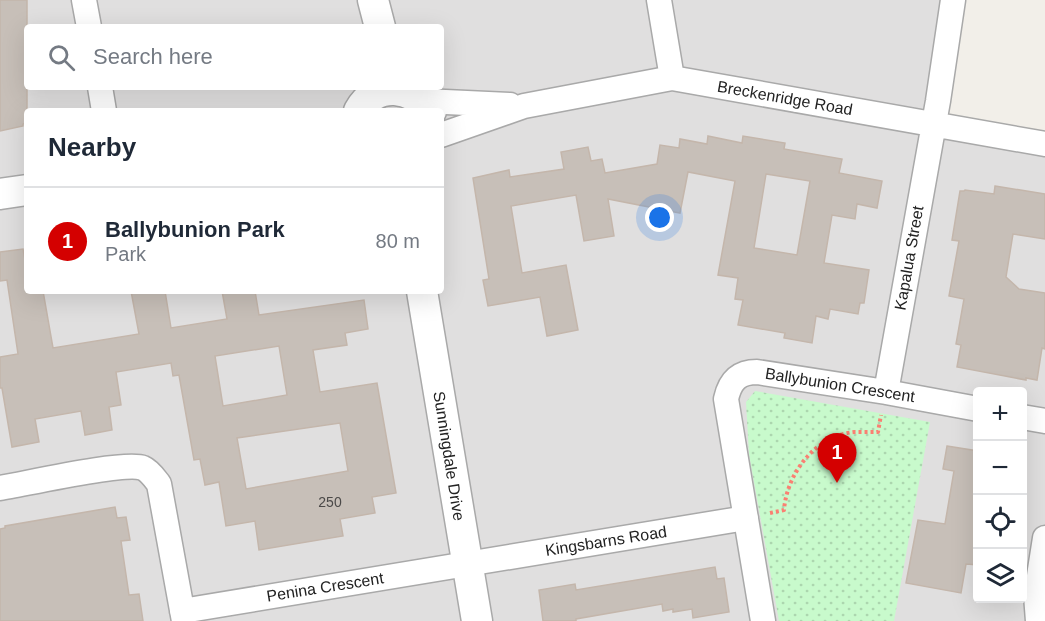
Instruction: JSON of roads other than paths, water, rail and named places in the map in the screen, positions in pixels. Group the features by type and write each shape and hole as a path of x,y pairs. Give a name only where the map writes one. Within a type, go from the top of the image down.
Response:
{"street":[{"path":"84,0 88,24"},
{"path":"659,0 672,78"},
{"name":"Kapalua Street","path":"886,392 938,101 953,0"},
{"name":"Breckenridge Road","path":"444,134 524,106 672,78 1045,144"},
{"path":"100,90 104,108"},
{"path":"365,99 385,91 416,97"},
{"name":"Breckenridge Road","path":"416,97 524,106"},
{"path":"0,194 24,190"},
{"name":"Sunningdale Drive","path":"422,294 477,621"},
{"name":"Ballybunion Crescent","path":"763,621 726,399 732,381 747,372 757,372 973,408"},
{"path":"1027,418 1045,421"},
{"name":"Penina Crescent","path":"0,488 105,469 133,466 144,468 159,484 183,616 467,564"},
{"name":"Kingsbarns Road","path":"467,564 746,518"},
{"path":"1038,621 1036,595 1045,538"}],"place":[{"name":"Ballybunion Park","path":"837,483"}]}
